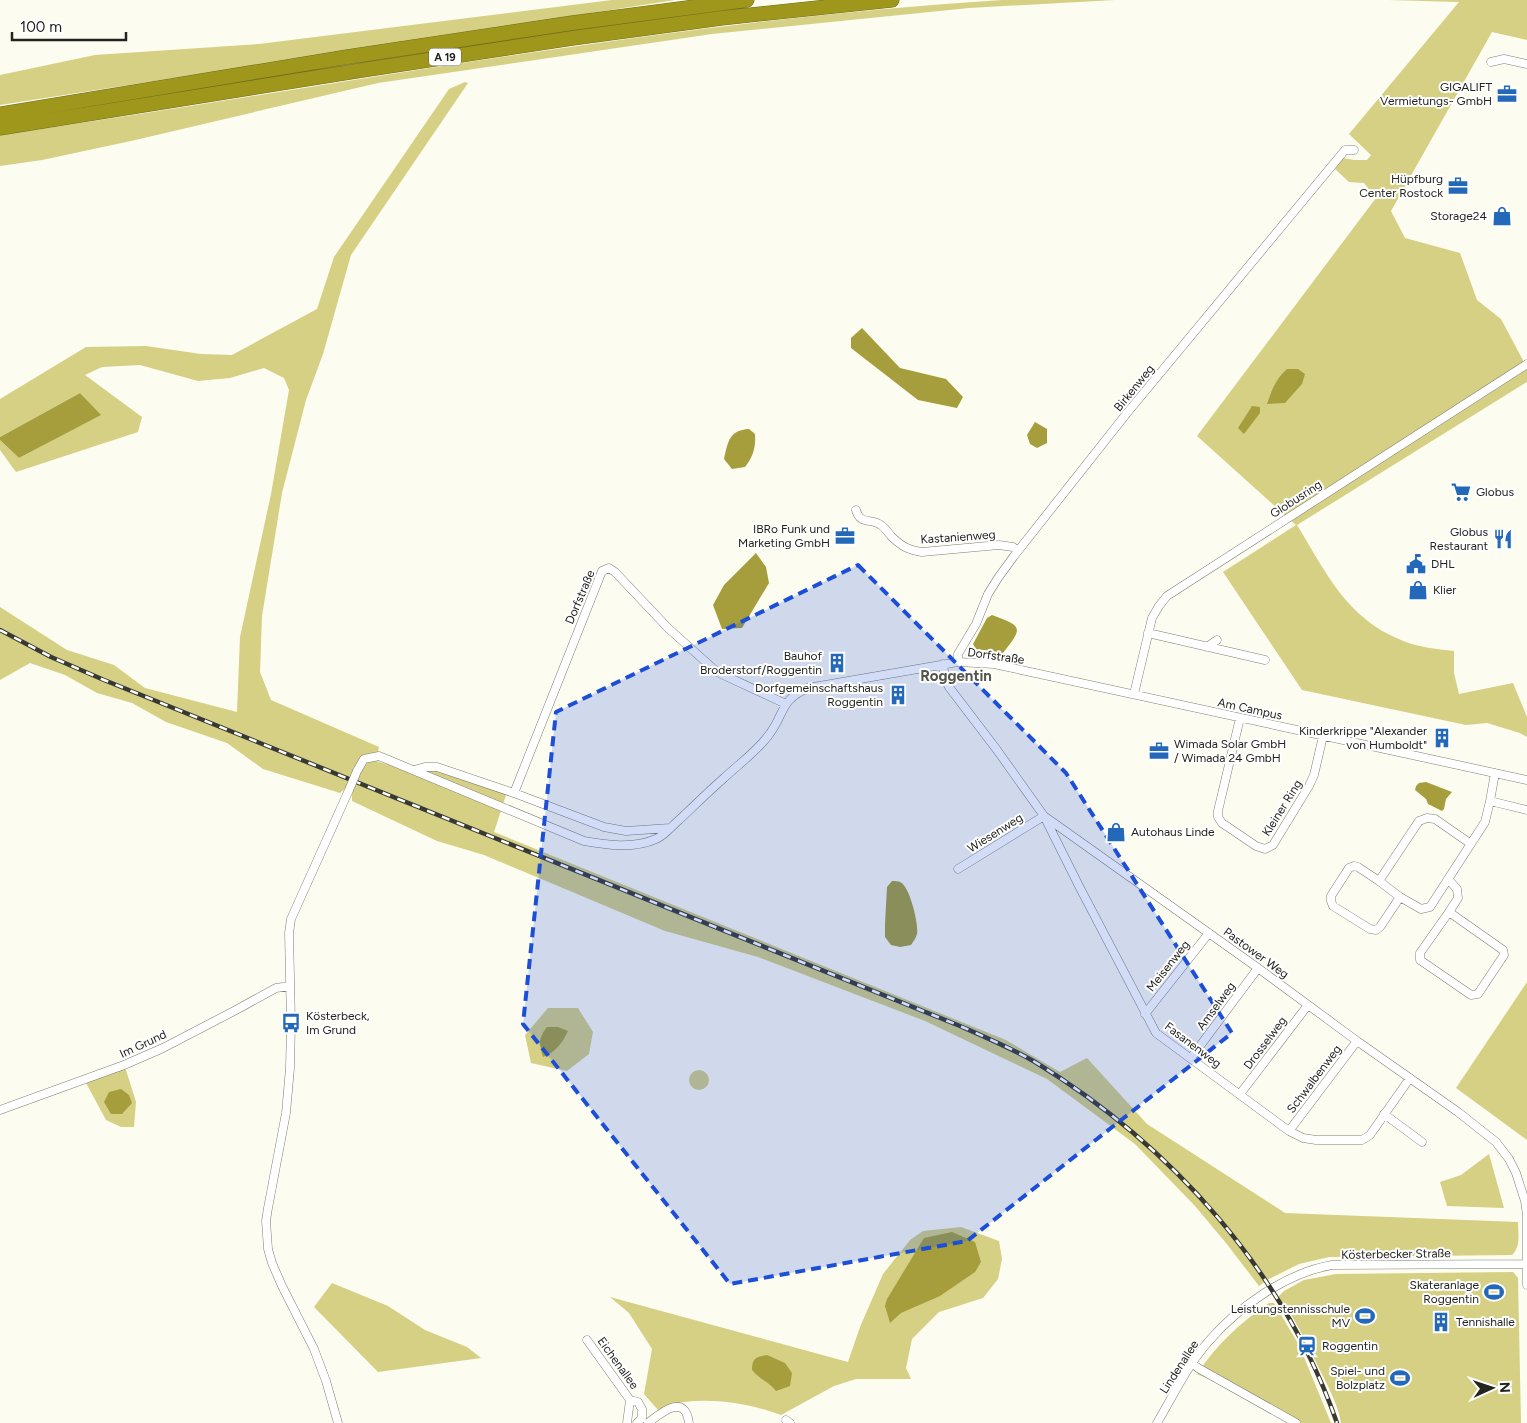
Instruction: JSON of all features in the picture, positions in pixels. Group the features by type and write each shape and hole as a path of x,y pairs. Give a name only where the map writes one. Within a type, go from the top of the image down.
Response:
{"highway":[{"name":"A 19","path":"0,114 406,48 572,23 747,0"},
{"name":"A 19","path":"0,128 353,71 573,38 722,18 892,0"}],"street":[{"path":"1491,62 1504,59 1527,64"},
{"name":"Birkenweg","path":"958,662 958,654 976,624 988,594 1018,551 1127,413 1345,150 1354,150"},
{"name":"Globusring","path":"1134,694 1152,618 1167,596 1527,364"},
{"name":"Kastanienweg","path":"856,510 858,516 862,519 884,526 901,545 910,550 922,552 999,545 1013,547 1018,551"},
{"name":"Dorfstraße","path":"514,793 598,580 605,569 609,568 615,572 668,628 717,672 786,704"},
{"path":"1148,633 1265,660"},
{"path":"1207,647 1217,640"},
{"name":"Dorfstraße","path":"290,986 291,919 348,790 364,759 379,756 584,841 609,845 625,845 657,839 670,828 761,745 770,734 786,704 792,697 808,688 958,662 994,664 1148,697"},
{"name":"Pastower Weg","path":"943,664 945,678 949,686 1044,816 1486,1132 1496,1142 1509,1159 1516,1173 1525,1201 1527,1285"},
{"name":"Am Campus","path":"1148,697 1527,780"},
{"name":"Kleiner Ring","path":"1240,718 1218,817 1222,823 1256,846 1265,849 1272,845 1309,786 1314,776 1323,736"},
{"name":"Dorfstraße","path":"414,770 425,767 438,767 604,827 626,831 670,828"},
{"path":"1400,896 1380,927 1376,930 1370,930 1333,906 1331,901 1331,896 1350,868 1354,866 1422,909 1430,907 1485,822 1495,773"},
{"path":"1490,801 1527,810"},
{"name":"Wiesenweg","path":"958,869 1044,816"},
{"name":"Fasanenweg","path":"1044,816 1156,1033 1289,1131 1303,1138 1310,1139 1362,1140 1370,1135 1410,1078"},
{"path":"1379,881 1419,821 1427,818 1435,819 1470,844"},
{"path":"1448,879 1457,889 1458,898 1420,953 1420,960 1471,995 1478,994 1504,955 1503,950 1449,912"},
{"name":"Meisenweg","path":"1145,1014 1209,933"},
{"name":"Amselweg","path":"1191,1058 1258,968"},
{"path":"290,986 291,1041 289,1090 266,1221 268,1249 282,1286 314,1349 326,1380 338,1423"},
{"name":"Im Grund","path":"0,1110 124,1066 163,1048 276,988 290,986"},
{"name":"Drosselweg","path":"1240,1094 1308,1005"},
{"name":"Schwalbenweg","path":"1289,1131 1357,1041"},
{"path":"1384,1114 1422,1142"},
{"name":"Kösterbecker Straße","path":"1271,1289 1301,1273 1316,1268 1332,1266 1527,1264"},
{"name":"Lindenallee","path":"1157,1423 1192,1363 1207,1343 1224,1326 1271,1289"},
{"name":"Eichenallee","path":"587,1340 630,1400 638,1402 642,1409 642,1418 637,1423"},
{"path":"1192,1363 1296,1423"},
{"name":"Eichenallee","path":"627,1423 630,1400"},
{"path":"648,1423 664,1411 678,1406 686,1411 689,1423"}],"highlighted area":[{"path":"858,565 1066,773 1232,1033 967,1241 730,1284 523,1024 556,712"}],"shaded area":[{"path":"612,0 675,0 0,105 0,75 95,55 259,44"},
{"path":"1002,0 1115,0 969,8 712,34 378,83 131,141 42,160 0,166 0,135 625,39 750,23"},
{"path":"1388,0 1527,0 1527,40 1492,32 1391,211 1405,238 1460,253 1477,300 1501,319 1527,368 1527,382 1297,525 1339,592 1366,619 1382,631 1401,640 1427,647 1454,651 1454,673 1459,694 1513,683 1527,717 1527,737 1487,723 1466,725 1302,690 1223,572 1296,525 1197,436 1376,198 1364,183 1349,182 1335,169 1343,158 1367,160 1371,155 1349,134 1459,2"},
{"path":"465,82 468,83 351,255 323,354 306,400 282,493 262,616 260,672 271,700 379,747 376,761 423,775 427,768 436,768 507,792 494,832 1006,1040 1060,1072 1087,1058 1147,1124 1285,1213 1518,1222 1518,1244 1512,1255 1329,1257 1299,1264 1259,1286 1195,1206 1135,1144 1047,1079 925,1021 758,957 665,931 484,855 437,841 352,801 352,792 345,789 340,793 263,769 227,743 166,722 132,703 97,693 65,675 30,663 0,680 0,607 67,650 114,665 145,688 237,712 240,637 271,494 289,390 284,378 264,368 230,378 198,381 140,365 102,367 85,375 142,417 138,432 16,472 0,450 0,440 19,458 100,415 80,393 0,437 0,399 86,347 146,346 201,354 232,355 317,309 334,257 449,89"},
{"path":"862,328 900,368 946,379 963,397 957,408 918,400 851,348 851,338"},
{"path":"1287,369 1298,369 1305,374 1302,384 1285,403 1267,404 1275,385"},
{"path":"80,393 101,415 19,458 0,440 0,437"},
{"path":"1252,406 1260,407 1260,413 1244,434 1238,428"},
{"path":"1035,422 1047,429 1047,443 1037,448 1030,444 1027,435"},
{"path":"749,429 755,434 752,456 745,467 732,469 724,459 728,442 733,434"},
{"path":"756,553 766,567 769,583 742,628 722,629 713,605 724,585"},
{"path":"992,615 1009,622 1017,628 1014,638 1003,653 976,649 973,644 987,618"},
{"path":"1426,782 1452,792 1446,799 1442,811 1428,804 1426,799 1415,790 1419,783"},
{"path":"892,881 904,885 913,906 917,935 911,945 900,947 891,945 885,937 887,887"},
{"path":"1527,982 1527,1140 1456,1088"},
{"path":"548,1008 578,1008 593,1032 589,1054 567,1071 531,1063 525,1035"},
{"path":"547,1027 558,1027 568,1031 558,1047 543,1057 540,1041"},
{"path":"125,1067 136,1102 134,1127 121,1127 106,1120 85,1081"},
{"path":"699,1070 706,1073 709,1080 706,1087 699,1090 692,1087 689,1080 692,1073"},
{"path":"121,1089 129,1095 132,1103 122,1114 111,1114 104,1102 109,1092"},
{"path":"1489,1154 1504,1208 1447,1206 1440,1182 1461,1175"},
{"path":"961,1227 999,1241 1002,1259 998,1279 983,1298 939,1312 912,1339 906,1368 911,1379 856,1379 834,1386 781,1415 746,1405 721,1401 681,1403 658,1410 644,1394 652,1349 629,1313 610,1297 848,1362 860,1327 883,1274 910,1240 923,1231"},
{"path":"952,1232 975,1242 981,1262 975,1272 940,1296 901,1313 890,1323 885,1306 887,1299 924,1238"},
{"path":"1513,1272 1518,1278 1521,1423 1341,1423 1333,1396 1312,1354 1315,1352 1306,1334 1303,1336 1284,1302 1282,1303 1278,1297 1284,1291 1304,1280 1336,1274"},
{"path":"332,1283 388,1306 425,1330 467,1347 481,1358 378,1372 314,1307"},
{"path":"1269,1303 1274,1303 1299,1345 1331,1423 1290,1423 1218,1383 1197,1374 1212,1353 1229,1335"},
{"path":"767,1355 785,1363 792,1373 790,1386 776,1391 752,1370 755,1359"}],"railway":[{"path":"0,630 51,657 104,680 960,1026 1035,1062 1085,1095 1132,1132 1176,1173 1217,1217 1254,1264 1287,1314 1314,1367 1337,1423"}],"place":[{"name":"GIGALIFT Vermietungs- GmbH","path":"1507,94"},
{"name":"Hüpfburg Center Rostock","path":"1458,186"},
{"name":"Storage24","path":"1502,216"},
{"name":"Globus","path":"1461,492"},
{"name":"IBRo Funk und Marketing GmbH","path":"845,536"},
{"name":"Globus Restaurant","path":"1503,539"},
{"name":"DHL","path":"1416,564"},
{"name":"Klier","path":"1418,590"},
{"name":"Bauhof Broderstorf/Roggentin","path":"837,663"},
{"name":"Dorfgemeinschaftshaus Roggentin","path":"898,695"},
{"name":"Kinderkrippe \"Alexander von Humboldt\"","path":"1442,738"},
{"name":"Wimada Solar GmbH / Wimada 24 GmbH","path":"1159,751"},
{"name":"Autohaus Linde","path":"1116,832"},
{"name":"Kösterbeck, Im Grund","path":"291,1023"},
{"name":"Skateranlage Roggentin","path":"1494,1292"},
{"name":"Leistungstennisschule MV","path":"1365,1316"},
{"name":"Tennishalle","path":"1441,1322"},
{"name":"Roggentin","path":"1307,1346"},
{"name":"Spiel- und Bolzplatz","path":"1400,1378"}],"district":[{"name":"Roggentin","path":"956,676"}]}
